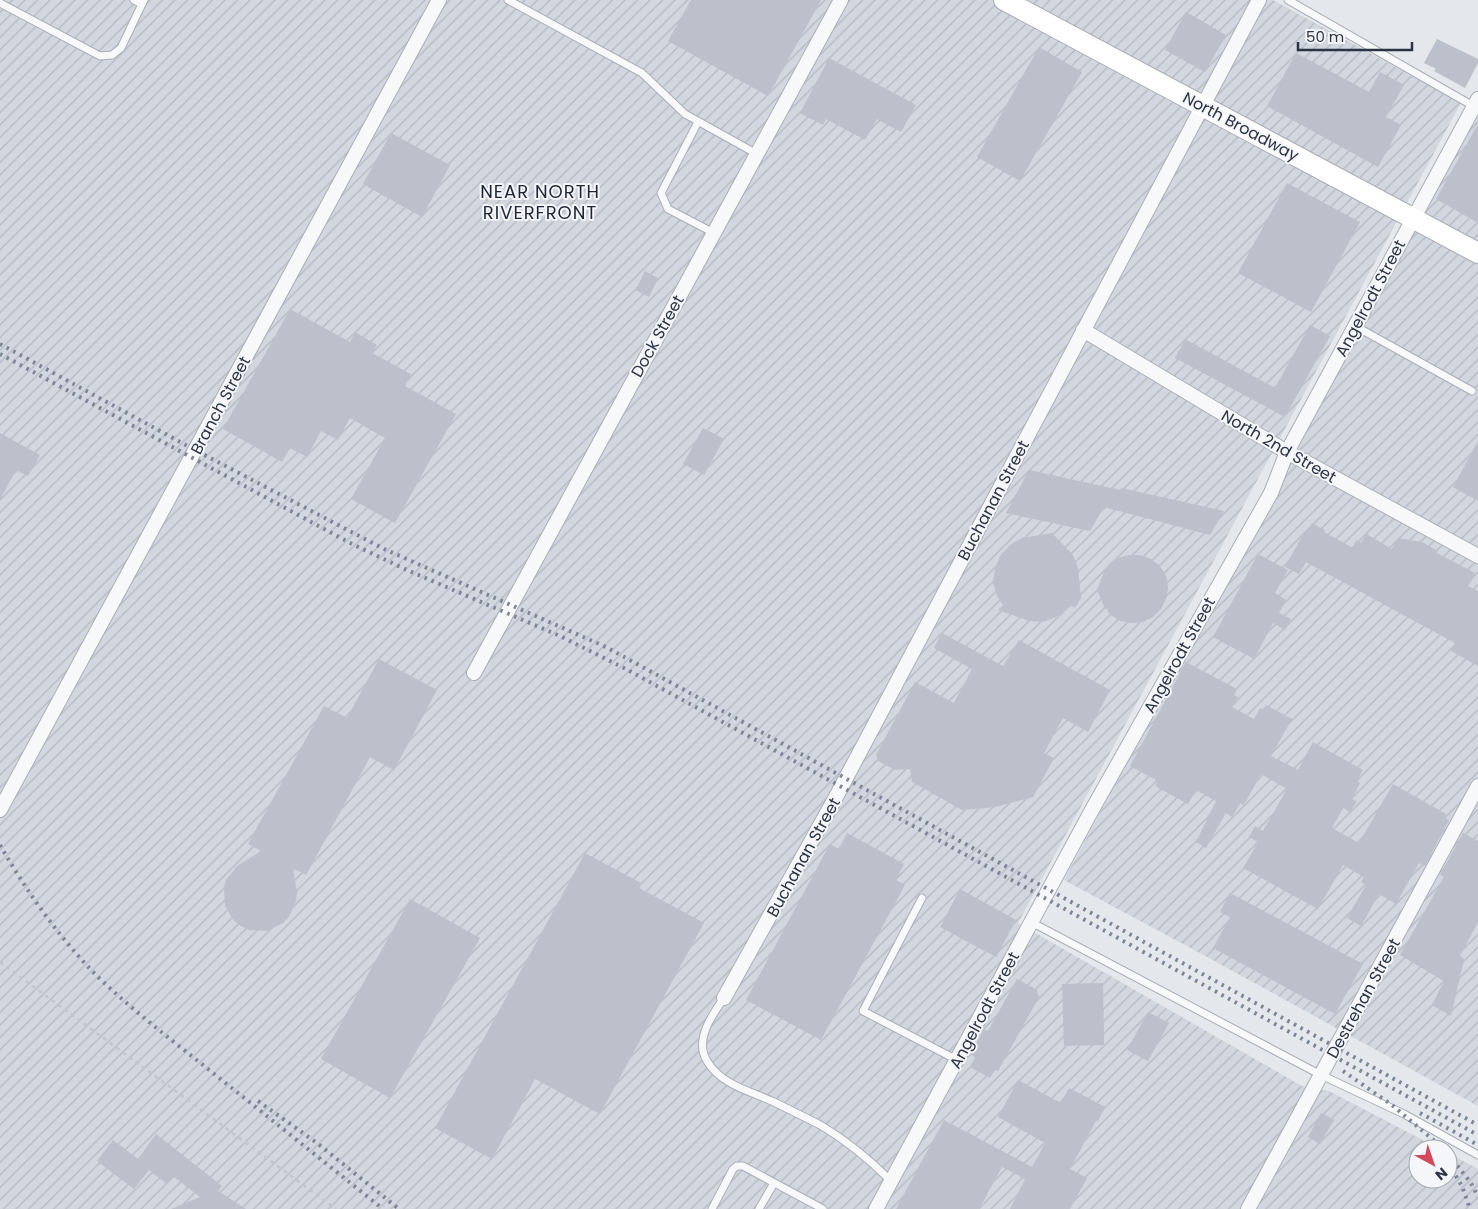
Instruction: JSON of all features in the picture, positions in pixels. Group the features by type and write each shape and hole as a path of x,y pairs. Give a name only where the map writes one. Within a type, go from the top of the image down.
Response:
{"main road":[{"name":"North Broadway","path":"1004,0 1478,254"}],"street":[{"name":"Branch Street","path":"0,810 439,0"},
{"name":"Dock Street","path":"474,673 841,0"},
{"name":"Buchanan Street","path":"724,998 837,795 1259,0"},
{"name":"Angelrodt Street","path":"876,1209 1093,808 1271,493 1287,452 1413,218 1477,104"},
{"name":"North 2nd Street","path":"1083,330 1287,452 1478,556"},
{"name":"Destrehan Street","path":"1248,1209 1478,786"}],"lane":[{"path":"0,3 100,56 112,55 121,48 143,2 134,0"},
{"path":"508,0 642,73 685,114 757,154"},
{"path":"1288,0 1477,104"},
{"path":"698,122 661,193 668,209 714,233"},
{"path":"1355,326 1472,391"},
{"path":"922,898 863,1011 957,1060"},
{"path":"1031,922 1321,1074 1404,1114 1478,1155"},
{"path":"724,998 713,1013 705,1030 702,1048 706,1060 716,1072 732,1085 773,1102 823,1127 867,1158 891,1181"},
{"path":"712,1209 737,1166 742,1166 823,1209"},
{"path":"759,1209 774,1183"}],"path":[{"path":"0,962 336,1209"}],"shaded area":[{"path":"0,0 1273,0 1461,103 1018,923 1302,1086 1329,1091 1421,1139 1408,1139 1408,1189 1458,1189 1458,1158 1478,1169 1478,1209 0,1209"},
{"path":"1478,112 1478,1106 1064,880 1306,427"}],"building":[{"path":"691,0 821,0 768,96 668,41"},
{"path":"1186,12 1226,35 1205,72 1165,50"},
{"path":"1437,39 1478,59 1478,63 1465,88 1434,71 1436,69 1424,63"},
{"path":"1039,47 1082,72 1020,181 977,157"},
{"path":"1296,53 1369,92 1380,72 1404,85 1386,117 1401,125 1378,167 1267,106"},
{"path":"829,58 916,105 901,132 877,119 865,140 826,119 823,125 800,113"},
{"path":"1478,124 1478,223 1436,199"},
{"path":"391,133 450,165 422,217 363,184"},
{"path":"1287,183 1360,222 1311,312 1238,273"},
{"path":"645,271 658,278 649,297 636,290"},
{"path":"290,309 350,342 355,332 377,345 372,353 411,374 405,386 456,414 395,523 351,499 385,438 350,418 338,440 321,431 307,457 290,448 282,462 223,429"},
{"path":"1310,325 1330,336 1285,417 1175,358 1185,339 1275,388"},
{"path":"703,428 724,439 704,475 683,464"},
{"path":"0,433 40,455 28,476 16,470 0,500"},
{"path":"1478,441 1478,501 1453,487"},
{"path":"1029,470 1224,511 1210,535 1104,507 1090,531 1006,513"},
{"path":"1312,523 1353,548 1356,540 1361,543 1366,534 1392,549 1398,538 1422,542 1436,550 1435,552 1475,573 1468,586 1478,591 1478,666 1451,651 1455,643 1306,562 1299,574 1285,567 1305,531 1307,532"},
{"path":"1052,533 1073,555 1078,568 1081,598 1075,608 1071,606 1056,617 1043,622 1029,621 998,610 1003,605 997,596 993,582 1000,556 1010,545 1022,538"},
{"path":"1258,554 1288,570 1275,593 1286,600 1279,613 1291,619 1285,630 1273,623 1254,659 1213,637"},
{"path":"1140,555 1151,559 1160,566 1166,576 1168,588 1166,599 1161,609 1153,617 1143,622 1120,621 1111,615 1104,606 1097,590 1109,564 1118,558"},
{"path":"942,633 1003,666 1019,640 1110,690 1088,732 1063,718 1044,753 1054,758 1033,797 995,807 962,810 912,782 910,769 895,770 878,761 876,755 915,682 954,703 972,669 934,648"},
{"path":"379,659 437,690 394,770 370,757 306,875 293,868 297,892 296,901 289,917 283,923 267,931 249,930 234,921 225,906 224,888 226,880 237,866 261,851 248,844 324,706 347,718"},
{"path":"1186,662 1237,689 1234,695 1238,697 1232,707 1254,719 1260,708 1263,709 1266,705 1292,719 1271,756 1298,770 1313,742 1363,770 1357,781 1360,783 1352,799 1357,801 1350,812 1343,808 1332,828 1359,843 1393,784 1446,814 1444,817 1449,820 1425,866 1419,863 1396,904 1379,894 1361,926 1347,918 1366,885 1361,882 1364,877 1343,865 1318,909 1243,868 1258,842 1249,837 1255,826 1263,831 1287,789 1261,774 1244,805 1240,803 1232,817 1226,813 1206,848 1196,842 1216,801 1196,790 1188,804 1155,786 1158,781 1130,766"},
{"path":"847,833 904,864 896,880 905,885 821,1040 746,1000 830,844 839,849"},
{"path":"1463,833 1478,841 1478,922 1460,956 1464,959 1451,1016 1432,1005 1444,981 1400,955 1444,877 1440,875"},
{"path":"585,853 641,883 639,888 704,923 600,1114 535,1079 492,1159 435,1128"},
{"path":"960,889 1016,920 996,957 940,927"},
{"path":"1230,893 1363,964 1335,1014 1213,948 1230,917 1220,912"},
{"path":"410,899 480,938 390,1098 321,1059"},
{"path":"1017,979 1037,990 1039,997 998,1071 995,1070 990,1078 970,1067 975,1057 970,1054 984,1029 988,1031"},
{"path":"1103,983 1104,1045 1064,1046 1062,984"},
{"path":"1148,1012 1169,1023 1148,1061 1127,1050"},
{"path":"1018,1080 1061,1103 1069,1088 1105,1107 1070,1169 1087,1178 1070,1209 1010,1209 1025,1179 1002,1167 979,1209 896,1209 944,1120 1032,1167 1045,1143 998,1117"},
{"path":"1321,1113 1334,1120 1320,1144 1308,1137"},
{"path":"156,1134 222,1186 218,1191 246,1209 171,1209 200,1197 173,1176 167,1184 149,1170 134,1189 97,1161 113,1140 138,1159"}],"railway":[{"path":"0,344 195,450 384,549 606,647 1478,1125"},
{"path":"0,354 352,544 407,570 560,636 626,669 1478,1135"},
{"path":"0,845 44,913 96,975 156,1028 383,1209"},
{"path":"1343,1071 1392,1105 1432,1139"},
{"path":"258,1101 317,1143 399,1209"},
{"path":"1420,1113 1478,1145"},
{"path":"1458,1167 1471,1183 1478,1197"},
{"path":"1458,1179 1470,1209"}],"district":[{"name":"NEAR NORTH RIVERFRONT","path":"540,202"}]}
